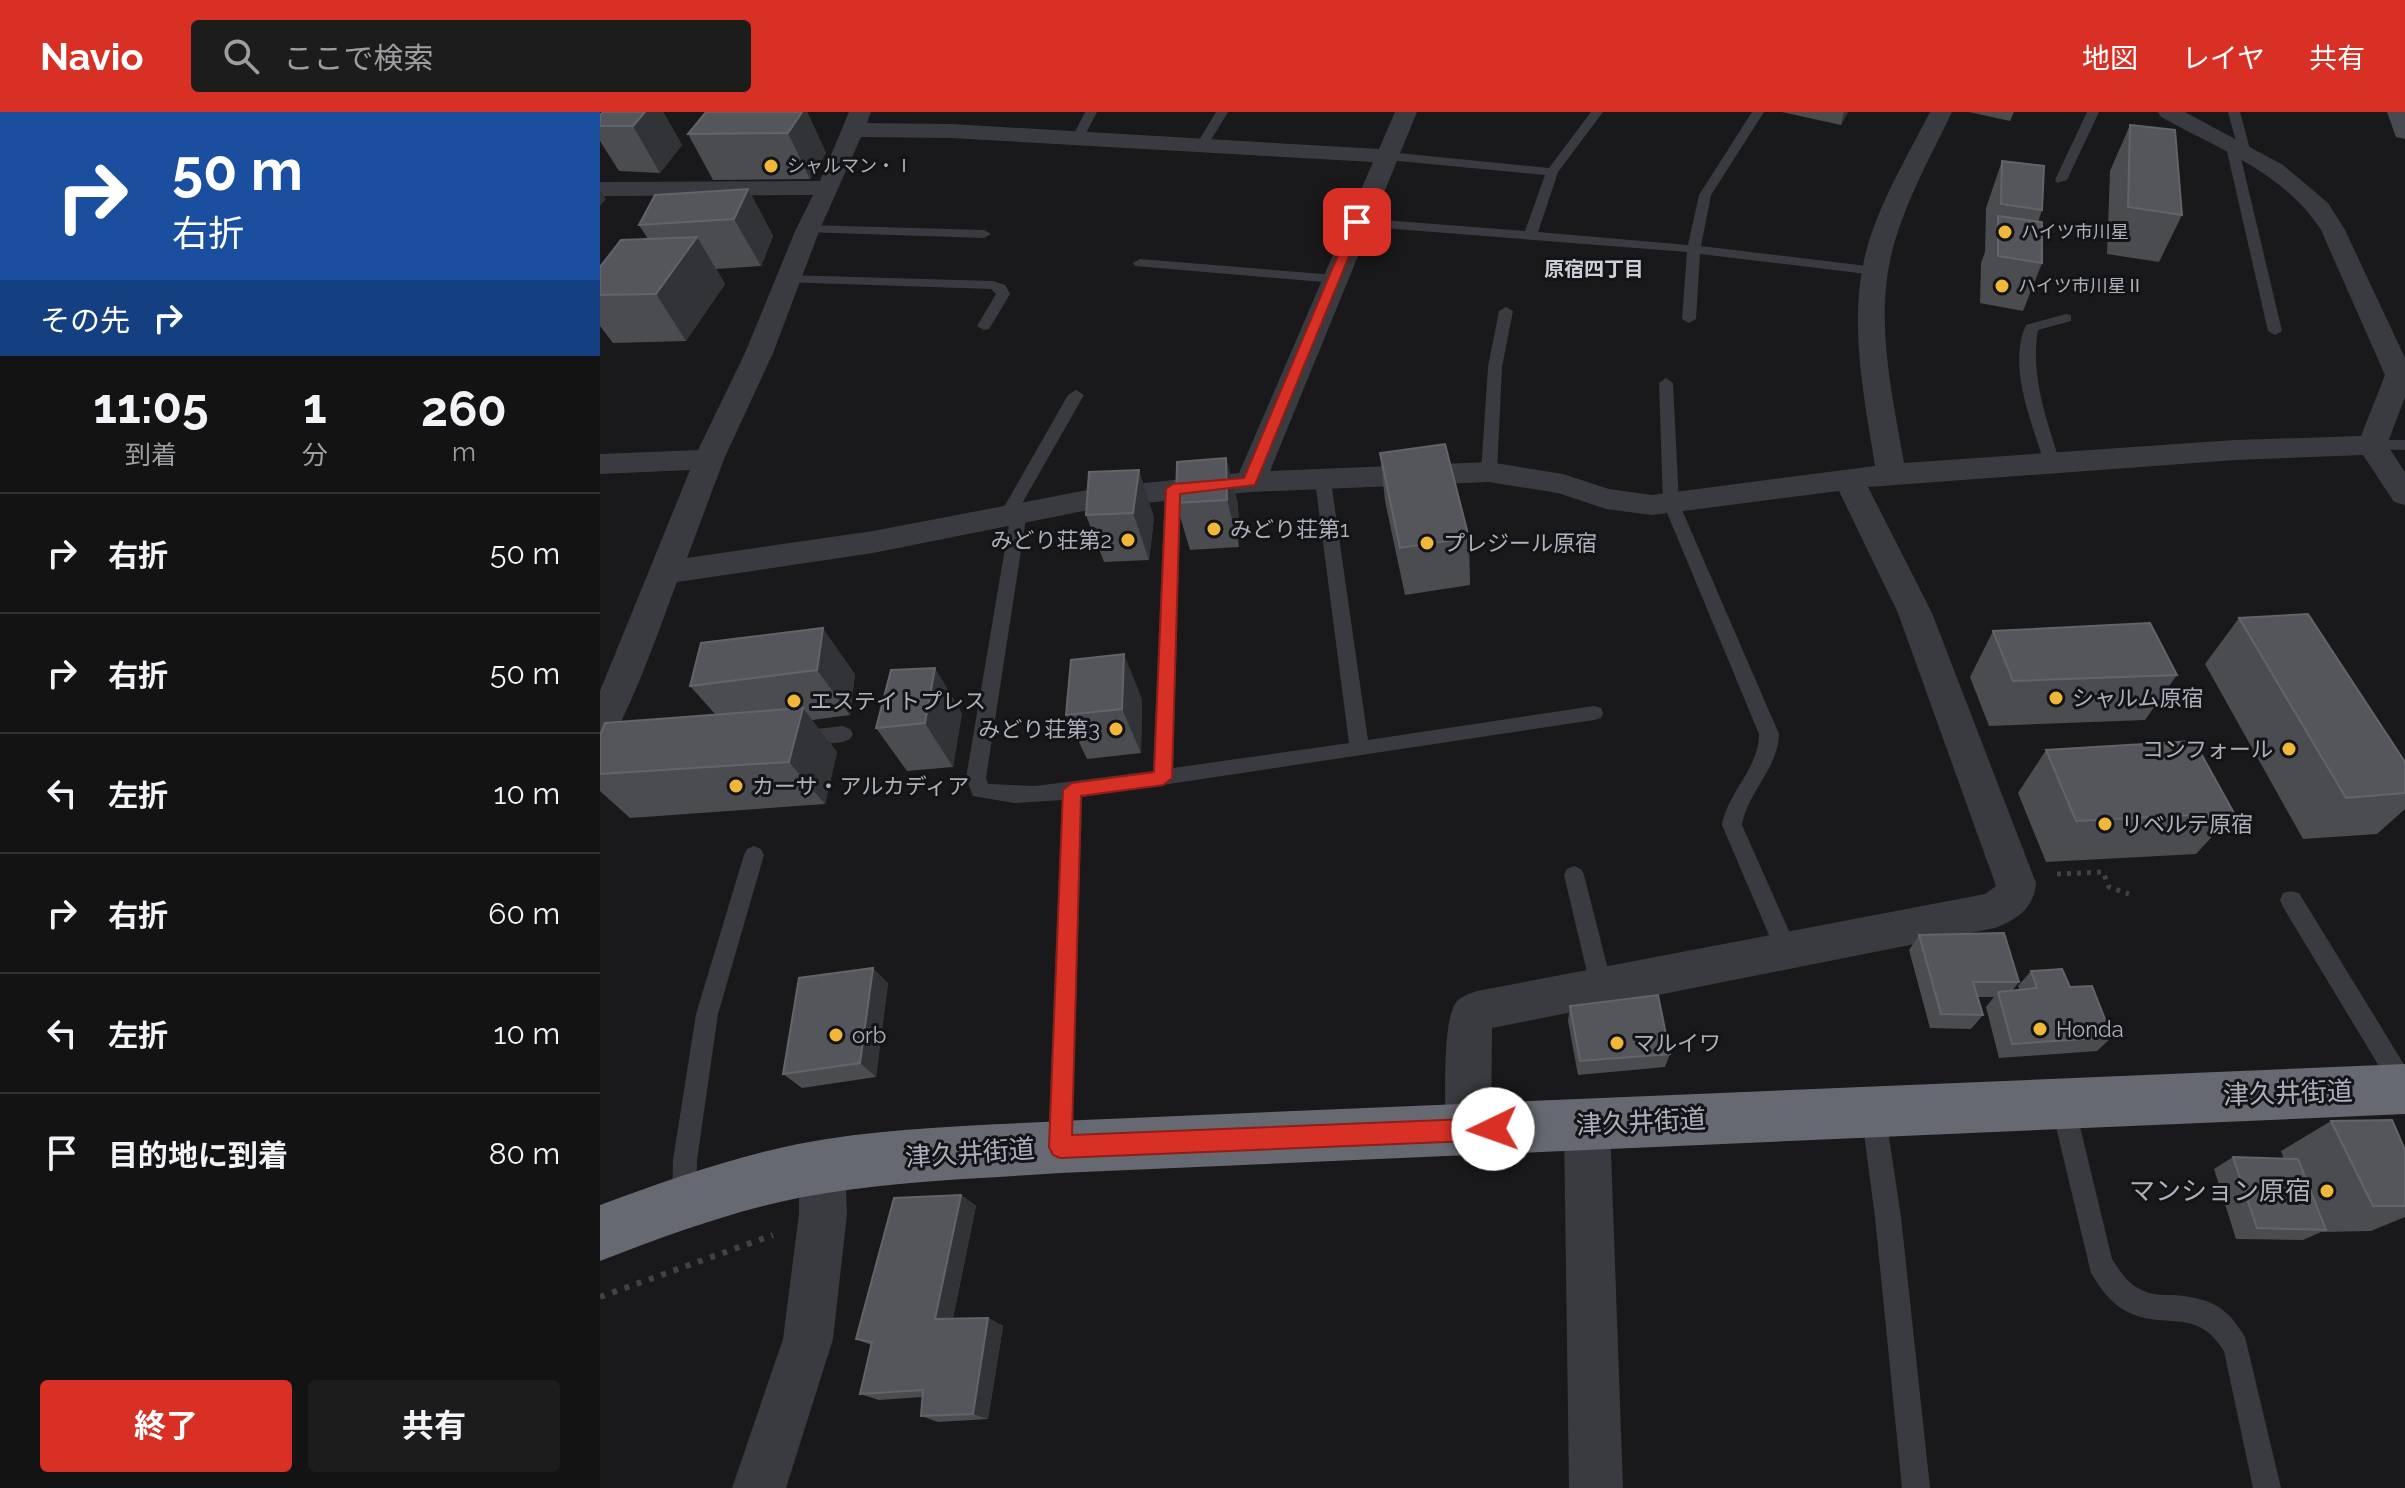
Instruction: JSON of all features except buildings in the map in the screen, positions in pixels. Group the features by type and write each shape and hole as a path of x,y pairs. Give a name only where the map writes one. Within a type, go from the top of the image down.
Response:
{"highway":[{"name":"津久井街道","path":"610,1234 684,1201 739,1185 864,1161 1060,1147 2405,1088"}],"street":[{"path":"1250,482 1357,222 1406,112"},
{"path":"1891,474 1875,371 1875,271 1889,223 1941,112"},
{"path":"2169,112 2275,170 2316,203 2333,230 2399,375 2372,445"},
{"path":"2400,112 2405,131"},
{"path":"600,728 666,572 709,459 759,353 808,229 857,121 1078,138 1388,156"},
{"path":"600,189 697,195 829,188"},
{"path":"666,572 873,542 1098,498 1250,482 1489,472 1563,484 1606,499 1633,504 1671,503 1891,474 2372,445"},
{"path":"2372,445 2405,495"},
{"path":"600,464 709,459"},
{"path":"1468,1131 1471,1017 1486,1007 1995,910 2015,895 2016,883 1915,613 1849,479"},
{"path":"1587,1124 1596,1488"},
{"path":"759,1488 808,1339 823,1214 822,1167"}],"lane":[{"path":"1078,138 1091,112"},
{"path":"1202,145 1222,112"},
{"path":"1530,235 1552,172 1597,112"},
{"path":"1689,319 1694,249 1705,195 1758,112"},
{"path":"2061,180 2093,112"},
{"path":"2234,112 2275,331"},
{"path":"1388,156 1552,172"},
{"path":"1357,222 1694,249 1875,271"},
{"path":"808,229 984,234"},
{"path":"1140,263 1335,279"},
{"path":"787,279 993,285 1000,288 1003,294 984,326"},
{"path":"1489,472 1495,367 1506,311"},
{"path":"2052,463 2028,378 2027,359 2031,328 2045,323 2060,323 2066,318"},
{"path":"1666,383 1671,503 1769,734 1767,750 1735,809 1732,825 1786,949"},
{"path":"1076,395 1014,513 976,778 980,790 994,795 1072,790 1594,713"},
{"path":"2372,445 2405,445"},
{"path":"1323,481 1359,748"},
{"path":"1163,778 1173,489"},
{"path":"782,740 843,734"},
{"path":"1060,1147 1072,790"},
{"path":"684,1201 685,1160 707,1014 754,855"},
{"path":"1574,875 1601,985"},
{"path":"2291,900 2405,1088"},
{"path":"2062,1102 2100,1264 2108,1280 2122,1297 2141,1306 2204,1311 2229,1330 2236,1346 2267,1488"},
{"path":"1873,1111 1888,1217 1916,1488"}],"path":[{"path":"2103,872 2109,887 2129,894"},
{"path":"600,1297 789,1229"}],"place":[{"name":"シャルマン・Ⅰ","path":"771,166"},
{"name":"ハイツ市川星","path":"2005,232"},
{"name":"ハイツ市川星Ⅱ","path":"2002,286"},
{"name":"みどり荘第1","path":"1214,529"},
{"name":"みどり荘第2","path":"1128,540"},
{"name":"プレジール原宿","path":"1427,543"},
{"name":"シャルム原宿","path":"2056,698"},
{"name":"エステイトプレス","path":"794,701"},
{"name":"みどり荘第3","path":"1116,729"},
{"name":"コンフォール","path":"2289,749"},
{"name":"カーサ・アルカディア","path":"736,786"},
{"name":"リベルテ原宿","path":"2105,824"},
{"name":"Honda","path":"2040,1029"},
{"name":"orb","path":"836,1035"},
{"name":"マルイワ","path":"1617,1043"},
{"name":"マンション原宿","path":"2327,1191"}],"district":[{"name":"原宿四丁目","path":"1594,269"}],"route":[{"path":"1357,222 1250,482 1173,489 1163,778 1072,790 1060,1147 1493,1129"}]}
